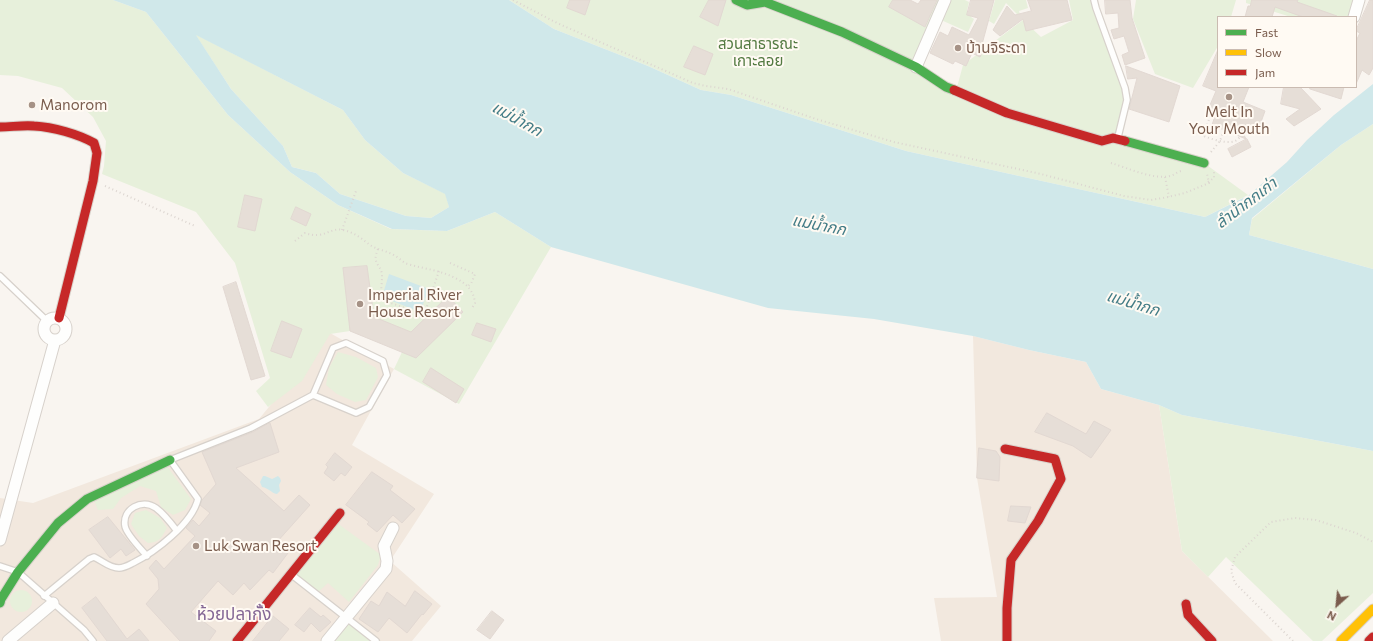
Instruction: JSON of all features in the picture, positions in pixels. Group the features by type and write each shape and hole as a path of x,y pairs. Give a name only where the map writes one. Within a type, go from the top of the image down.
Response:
{"street":[{"path":"736,0 747,5 765,2 842,32 916,67 946,87 1007,114 1102,141 1113,138 1204,163"},
{"path":"916,67 945,0"},
{"path":"1354,16 1359,0"},
{"path":"0,127 35,126 67,132 84,137 94,143 97,153 93,181 59,318"},
{"path":"50,318 59,318 65,324 66,332 61,338 55,340 49,338 44,329 47,321 50,318"},
{"path":"0,540 55,340"},
{"path":"1005,449 1055,459 1061,479 1038,521 1011,560 1007,608 1007,641"},
{"path":"0,604 1,599 18,572 58,523 87,499 170,460"},
{"path":"237,641 340,513"},
{"path":"327,641 386,569 387,561 384,546 393,528"},
{"path":"8,641 48,600"},
{"path":"1186,604 1188,615 1212,641"},
{"path":"1341,641 1373,609"},
{"path":"1369,641 1373,637"}],"lane":[{"path":"1094,0 1125,88 1127,100 1117,139"},
{"path":"0,276 47,321"},
{"path":"48,600 89,559 94,557 112,568 121,568 147,556 177,530 196,507 198,499 170,460 251,428 313,395 332,348 346,343 383,361 387,375 369,407 356,413 313,395"},
{"path":"147,556 125,527 125,517 132,507 142,503 155,507 177,530"},
{"path":"0,566 18,572 48,600 84,630 93,641"},
{"path":"291,575 376,641"}],"path":[{"path":"513,0 557,23 693,83 728,89 816,119 908,145 1041,174 1124,196 1151,200 1184,193 1209,183 1204,163"},
{"path":"1203,136 1211,114"},
{"path":"1197,134 1212,140 1230,143 1236,141 1240,137 1244,128"},
{"path":"1111,163 1150,176 1165,177 1171,176 1184,169 1191,160"},
{"path":"1165,177 1169,197"},
{"path":"93,181 195,226"},
{"path":"342,230 356,191"},
{"path":"295,241 305,233 312,236 318,236 342,230 354,234 372,246 394,255 407,264 439,270 456,278 468,286 474,296 475,303 472,308"},
{"path":"378,248 375,254 376,262 382,274 380,299 424,315 439,270"},
{"path":"450,263 475,274 471,284 468,286"},
{"path":"1293,641 1235,583 1231,571 1235,557 1271,522 1295,518 1316,520 1356,533 1373,542"}],"shaded area":[{"path":"330,333 394,369 352,445 434,494 390,561 441,606 412,641 0,641 0,498 33,503 259,419"},
{"path":"973,336 1086,362 1101,389 1159,405 1182,551 1273,641 941,641 934,598 997,597 977,478"}],"green space":[{"path":"0,0 113,0 146,12 228,115 290,172 338,205 391,229 447,231 495,212 551,247 459,404 394,369 402,352 350,331 330,334 302,381 268,407 256,391 270,378 235,263 196,212 102,174 106,141 93,117 62,88 18,76 0,75"},
{"name":"สวนสาธารณะ เกาะลอย","path":"509,0 893,0 925,27 937,0 945,0 916,67 956,91 963,65 1023,20 1041,37 1073,20 1069,0 1091,0 1127,100 1117,139 1204,163 1248,195 1205,217 906,151 731,95 701,90 648,66 554,29"},
{"path":"949,0 965,0 969,2 967,11 973,13 971,17 974,19 968,32 941,20"},
{"path":"995,0 1026,0 1028,8 1019,11 1021,18 1006,3 994,24 989,21"},
{"path":"1136,0 1236,0 1231,16 1217,16 1217,48 1193,88 1155,74 1133,19"},
{"path":"1246,0 1355,0 1350,16 1288,16 1246,3"},
{"path":"195,34 343,110 365,140 403,173 446,194 449,207 431,218 406,216 340,194 316,173 292,167 283,146 231,89"},
{"path":"1373,124 1373,269 1249,235 1252,219 1341,145"},
{"path":"338,352 356,357 376,368 378,377 366,400 355,402 337,394 326,385 329,368"},
{"path":"1159,405 1182,415 1373,451 1373,593 1322,641 1313,641 1226,557 1208,577 1182,551"},
{"path":"166,465 191,499 185,510 173,515 161,507 156,491 140,486 121,498 113,509 98,510 94,500"},
{"path":"146,510 160,518 167,528 160,539 155,542 148,543 139,536 131,524 135,513"},
{"path":"337,523 381,555 378,565 349,602 328,583 318,592 295,574"},
{"path":"21,590 25,591 31,597 31,605 25,611 21,612 17,611 11,605 10,601 11,597 17,591"},
{"path":"346,621 372,641 331,641"}],"water":[{"path":"113,0 509,0 554,29 648,66 701,90 731,95 906,151 1205,217 1249,195 1287,162 1307,140 1334,115 1373,84 1373,124 1341,145 1252,218 1249,235 1373,269 1373,451 1182,415 1159,405 1101,389 1086,362 973,336 874,319 768,308 551,247 495,212 447,231 392,229 338,205 290,172 228,115 146,12","holes":["196,35 343,110 365,140 403,173 445,194 449,207 431,218 406,216 340,194 316,173 292,167 283,146 231,89"]},
{"path":"389,274 429,289 420,312 382,297"},
{"path":"263,476 272,479 278,476 280,478 280,491 277,494 262,487 260,482"}],"building":[{"path":"570,0 590,0 585,15 567,8"},
{"path":"709,0 726,0 718,26 700,17"},
{"path":"893,0 910,0 918,4 921,0 937,0 925,27 889,7"},
{"name":"บ้านจิระดา","path":"971,0 994,0 981,48 984,49 980,57 972,53 966,66 955,61 953,64 930,53 940,32 948,36 952,27 969,35 978,18 967,15"},
{"path":"1028,0 1067,0 1072,20 1026,31 1023,19 1000,36 993,30 1007,6 1015,15 1031,11"},
{"path":"1105,0 1130,0 1132,18 1145,58 1125,65 1122,55 1129,52 1124,36 1114,39 1111,30 1119,28 1118,13 1106,14"},
{"path":"1252,0 1298,0 1297,2 1337,16 1300,16 1275,7 1272,16 1245,16 1248,6 1250,6"},
{"path":"1370,0 1373,0 1373,68 1369,75 1362,70 1357,82 1357,39 1360,33 1357,32"},
{"path":"694,46 713,54 705,75 684,67"},
{"name":"Melt In Your Mouth","path":"1217,52 1217,88 1249,88 1243,102 1265,111 1257,133 1240,127 1246,139 1212,125 1215,116 1207,112 1216,91 1203,86"},
{"path":"1126,66 1180,86 1169,122 1129,109 1137,78 1128,79"},
{"path":"1284,88 1301,88 1321,109 1294,126 1286,119 1300,109 1281,104"},
{"path":"1310,88 1344,88 1341,99"},
{"path":"1247,139 1251,147 1232,157 1228,149"},
{"path":"245,195 262,199 255,231 238,227"},
{"path":"296,207 311,214 306,226 291,219"},
{"name":"Imperial River House Resort","path":"367,266 374,317 411,332 448,296 463,312 416,358 350,331 343,268"},
{"path":"236,282 265,376 251,380 223,287"},
{"path":"282,321 302,329 291,358 271,351"},
{"path":"477,323 496,329 491,342 472,335"},
{"path":"431,368 464,389 456,403 423,382"},
{"path":"1047,413 1086,434 1094,421 1111,430 1091,458 1073,446 1035,432"},
{"path":"270,423 279,452 236,468 284,511 299,495 310,505 276,543 288,553 273,573 269,570 250,590 244,583 233,595 218,581 191,612 216,631 209,641 180,641 146,604 159,589 158,579 149,568 156,560 164,569 195,536 186,528 193,520 199,526 210,513 200,505 202,500 216,484 202,452 253,432"},
{"path":"979,448 996,451 1000,457 999,481 977,478"},
{"path":"335,453 352,467 345,476 341,473 334,481 324,473 328,467 326,465"},
{"path":"372,472 393,486 390,490 415,509 402,523 393,515 377,532 367,524 369,522 346,505"},
{"path":"1011,506 1031,507 1025,523 1008,521"},
{"path":"108,517 135,550 126,556 121,549 110,558 89,530"},
{"path":"415,591 432,604 407,633 389,618 378,632 359,619 371,601 379,606 387,592 405,606"},
{"path":"96,597 127,639 139,629 149,641 107,641 82,608"},
{"path":"310,608 321,617 323,615 331,622 320,632 311,623 304,632 295,625"},
{"path":"492,611 504,620 490,639 477,630"},
{"path":"273,616 289,629 279,641 253,641"}],"traffic: fast":[{"path":"736,0 747,5 765,2 842,32 916,67 946,87 954,90"},
{"path":"1125,141 1204,163"},
{"path":"0,603 18,572 58,523 87,499 170,460"}],"traffic: slow":[{"path":"1341,641 1373,609"}],"traffic: jam":[{"path":"954,90 1007,113 1102,141 1113,138 1125,141"},
{"path":"0,127 30,126 57,129 94,143 97,153 93,181 59,318"},
{"path":"1005,449 1055,459 1061,479 1038,521 1011,560 1007,608 1007,641"},
{"path":"237,641 340,513"},
{"path":"1186,604 1188,615 1212,641"},
{"path":"1369,641 1373,637"}],"place":[{"name":"บ้านจิระดา","path":"958,48"},
{"name":"Melt In Your Mouth","path":"1229,97"},
{"name":"Manorom","path":"32,105"},
{"name":"Imperial River House Resort","path":"360,304"},
{"name":"Luk Swan Resort","path":"196,546"}],"district":[{"name":"ห้วยปลากั้ง","path":"234,614"}],"water label":[{"name":"แม่น้ำกก","path":"517,119"},
{"name":"ลำน้ำกกเก่า","path":"1246,203"},
{"name":"แม่น้ำกก","path":"819,225"},
{"name":"แม่น้ำกก","path":"1133,303"}]}
